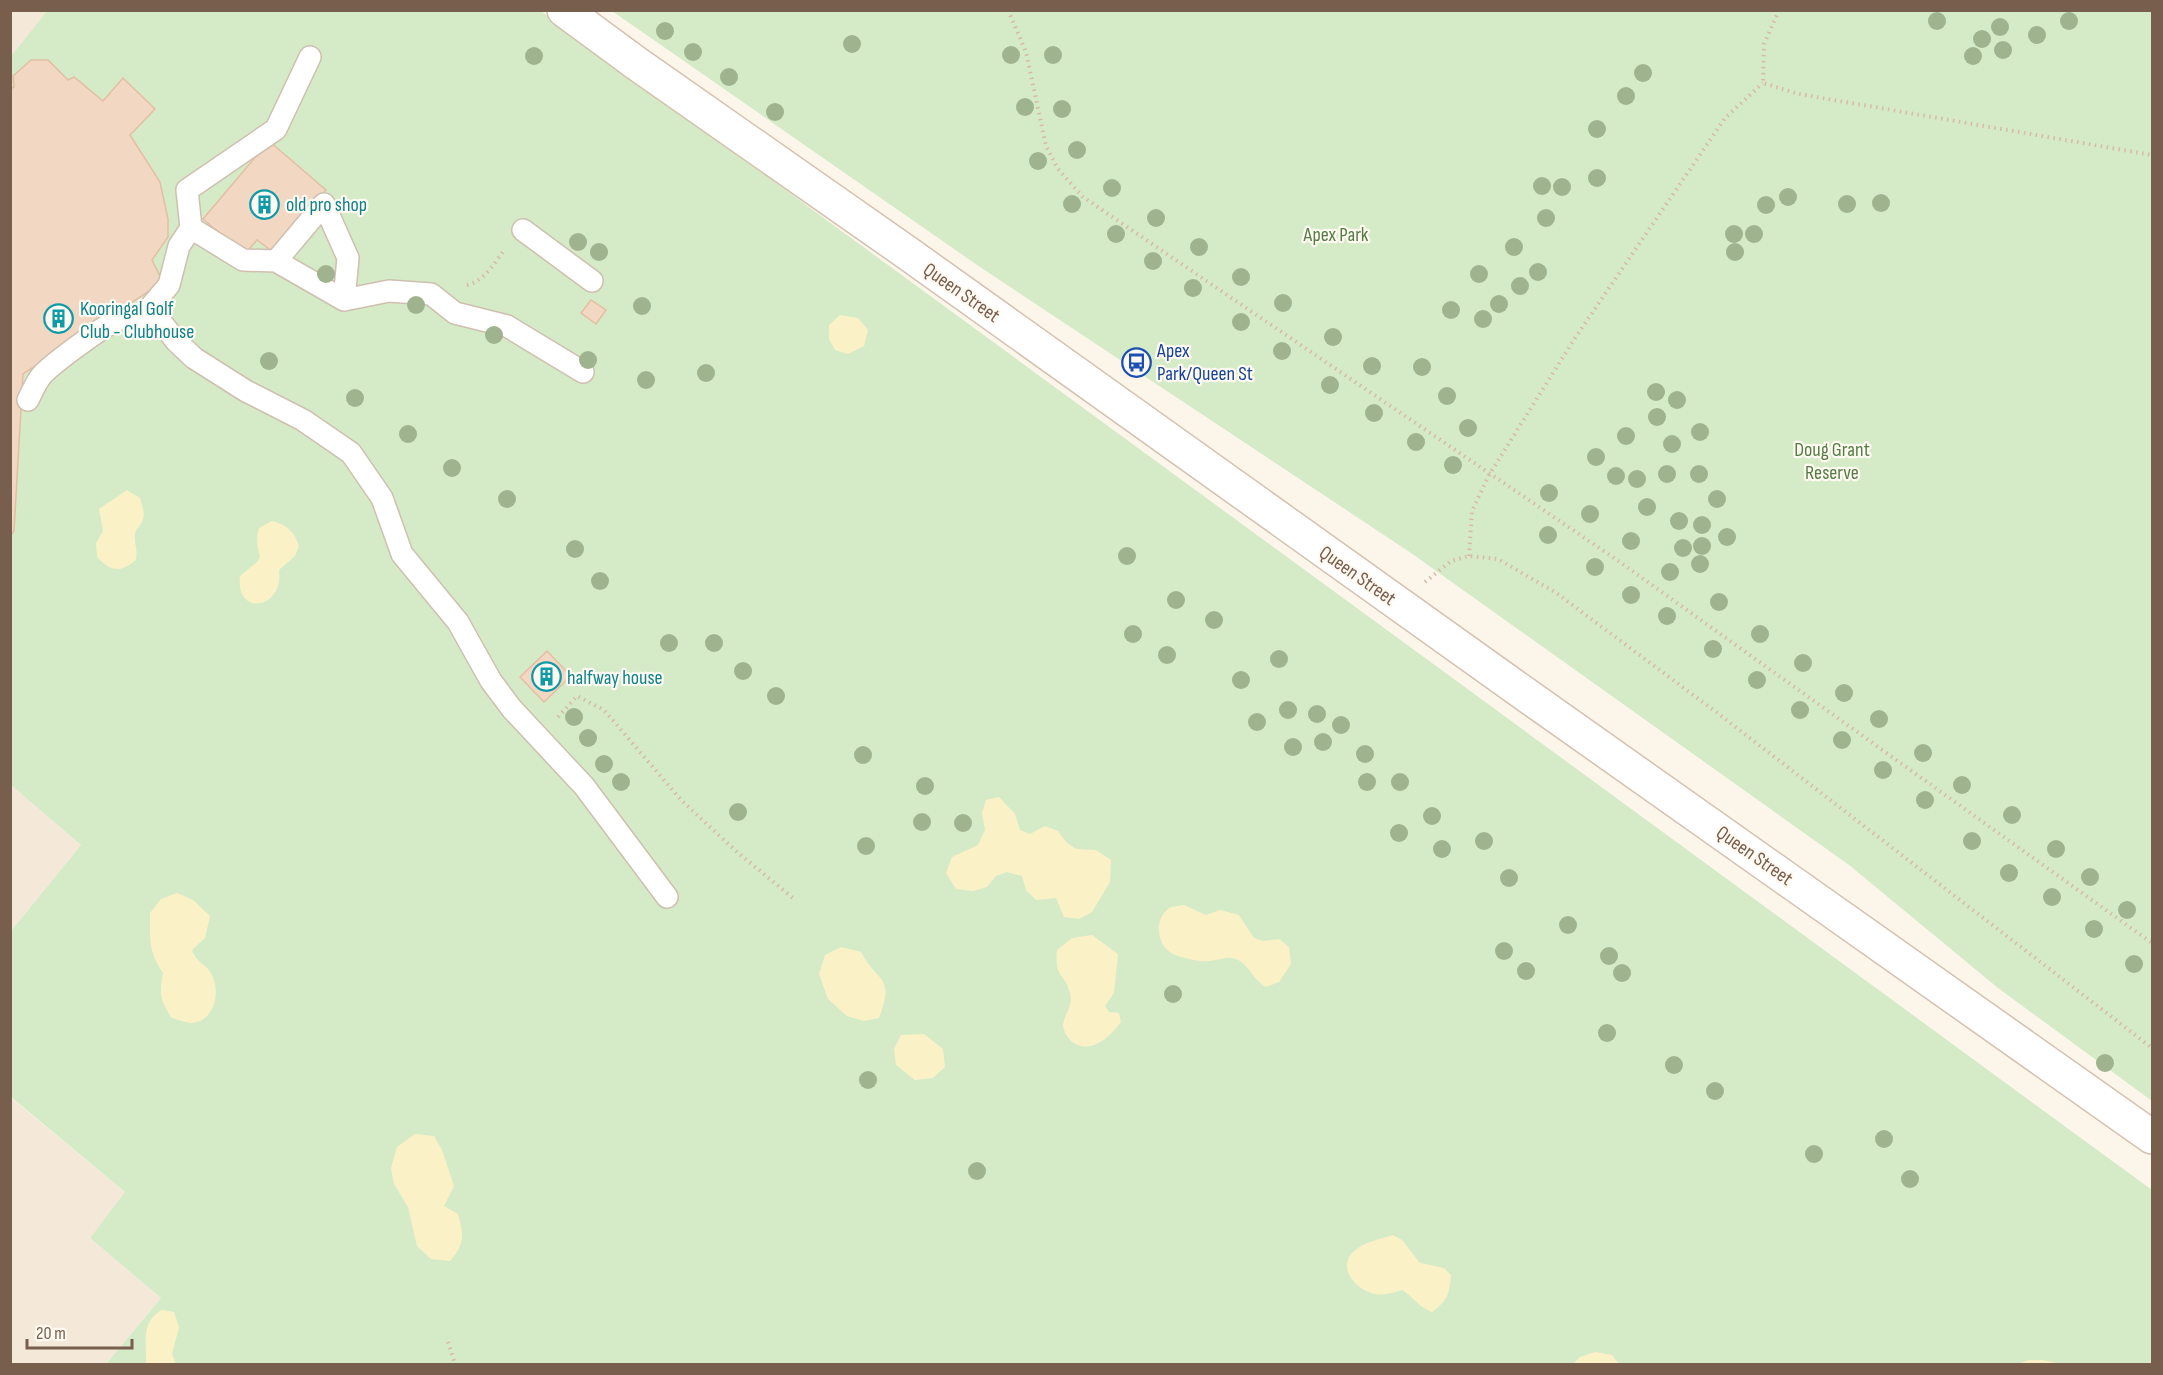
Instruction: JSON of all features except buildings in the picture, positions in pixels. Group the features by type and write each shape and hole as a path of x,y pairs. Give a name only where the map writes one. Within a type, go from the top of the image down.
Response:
{"main road":[{"name":"Queen Street","path":"564,10 2152,1137"}],"lane":[{"path":"310,57 276,129 187,190 191,228 179,246 170,285 152,305 161,322 176,341 194,358 218,375 303,420 351,453 382,498 402,554 458,622 491,681 512,709 584,786 667,897"},
{"path":"276,261 324,204 348,258 344,300"},
{"path":"191,228 243,260 276,261 344,300 388,291 431,294 455,313 507,326 583,372"},
{"path":"523,230 592,281"},
{"path":"28,400 40,377 54,364 117,320 135,316 149,317 161,322"}],"path":[{"path":"1008,10 1026,52 1046,146 1058,169 1083,197 1617,560 2152,943"},
{"path":"1469,556 1472,511 1489,475 1575,339 1725,118 1764,83 1764,44 1779,10"},
{"path":"1764,83 1799,94 2152,155"},
{"path":"431,294 472,284 490,270 518,231 523,230"},
{"path":"1403,607 1428,579 1450,561 1469,556 1498,559 1523,572 1608,630 2152,1048"},
{"path":"542,740 561,712 578,696 604,710 682,801 793,898"},
{"path":"448,1342 455,1365"}],"shaded area":[{"path":"11,11 47,11 11,56"},
{"path":"11,785 81,845 11,931"},
{"path":"10,1097 126,1193 90,1238 161,1298 106,1364 11,1364"}],"green space":[{"path":"47,11 541,11 2152,1190 2152,1364 106,1364 161,1298 90,1238 125,1192 11,1097 11,931 81,845 11,785 11,56"},
{"name":"Doug Grant Reserve","path":"612,11 2152,11 2152,1101 1998,988 1849,865 1411,553 977,265"}],"sand":[{"path":"840,315 858,318 868,330 864,346 848,354 835,350 829,339 829,325"},
{"path":"127,490 140,498 144,516 135,533 136,560 125,567 116,569 107,566 97,557 96,543 103,531 99,509"},
{"path":"272,521 289,529 299,546 295,556 279,570 279,583 274,594 268,600 251,603 240,589 240,576 258,561 260,556 257,542 259,528"},
{"path":"999,797 1015,814 1020,830 1030,834 1045,826 1058,831 1066,842 1076,849 1096,850 1111,860 1110,882 1092,912 1079,919 1064,917 1056,898 1036,900 1026,890 1022,876 1007,872 996,876 987,887 973,891 956,889 946,873 952,857 978,845 985,830 982,813 986,800"},
{"path":"177,893 193,900 210,916 205,938 192,950 208,969 215,982 214,1005 205,1018 191,1023 172,1018 165,1007 161,992 163,973 151,944 150,913 161,899"},
{"path":"1184,905 1206,915 1220,910 1239,915 1254,938 1263,941 1279,939 1289,947 1291,964 1279,982 1266,987 1244,964 1236,959 1195,960 1167,950 1160,938 1161,917 1171,907"},
{"path":"1092,935 1118,954 1114,993 1105,1006 1109,1012 1119,1013 1121,1022 1099,1043 1085,1046 1071,1041 1064,1029 1063,1025 1071,998 1068,987 1058,971 1056,959 1057,950 1072,938"},
{"path":"841,947 861,952 882,981 885,994 879,1018 864,1021 847,1016 828,999 819,974 825,955"},
{"path":"924,1034 943,1049 945,1067 933,1078 915,1080 896,1065 894,1049 901,1035"},
{"path":"415,1134 434,1136 442,1150 454,1186 444,1206 458,1214 462,1239 450,1261 431,1259 417,1246 408,1207 394,1184 391,1168 397,1147"},
{"path":"1393,1235 1402,1240 1420,1263 1444,1268 1451,1275 1447,1296 1432,1312 1422,1307 1402,1290 1375,1294 1361,1288 1351,1277 1347,1264 1354,1251 1367,1243"},
{"path":"162,1310 174,1312 179,1327 172,1354 176,1364 146,1364 148,1327 150,1321"},
{"path":"1595,1352 1612,1355 1619,1364 1573,1364 1580,1357"},
{"path":"2029,1360 2043,1360 2061,1364 2018,1364"}],"place":[{"name":"old pro shop","path":"265,204"},
{"name":"Kooringal Golf Club - Clubhouse","path":"59,319"},
{"name":"Apex Park/Queen St","path":"1136,362"},
{"name":"halfway house","path":"546,677"}],"park label":[{"name":"Apex Park","path":"1336,234"}]}
